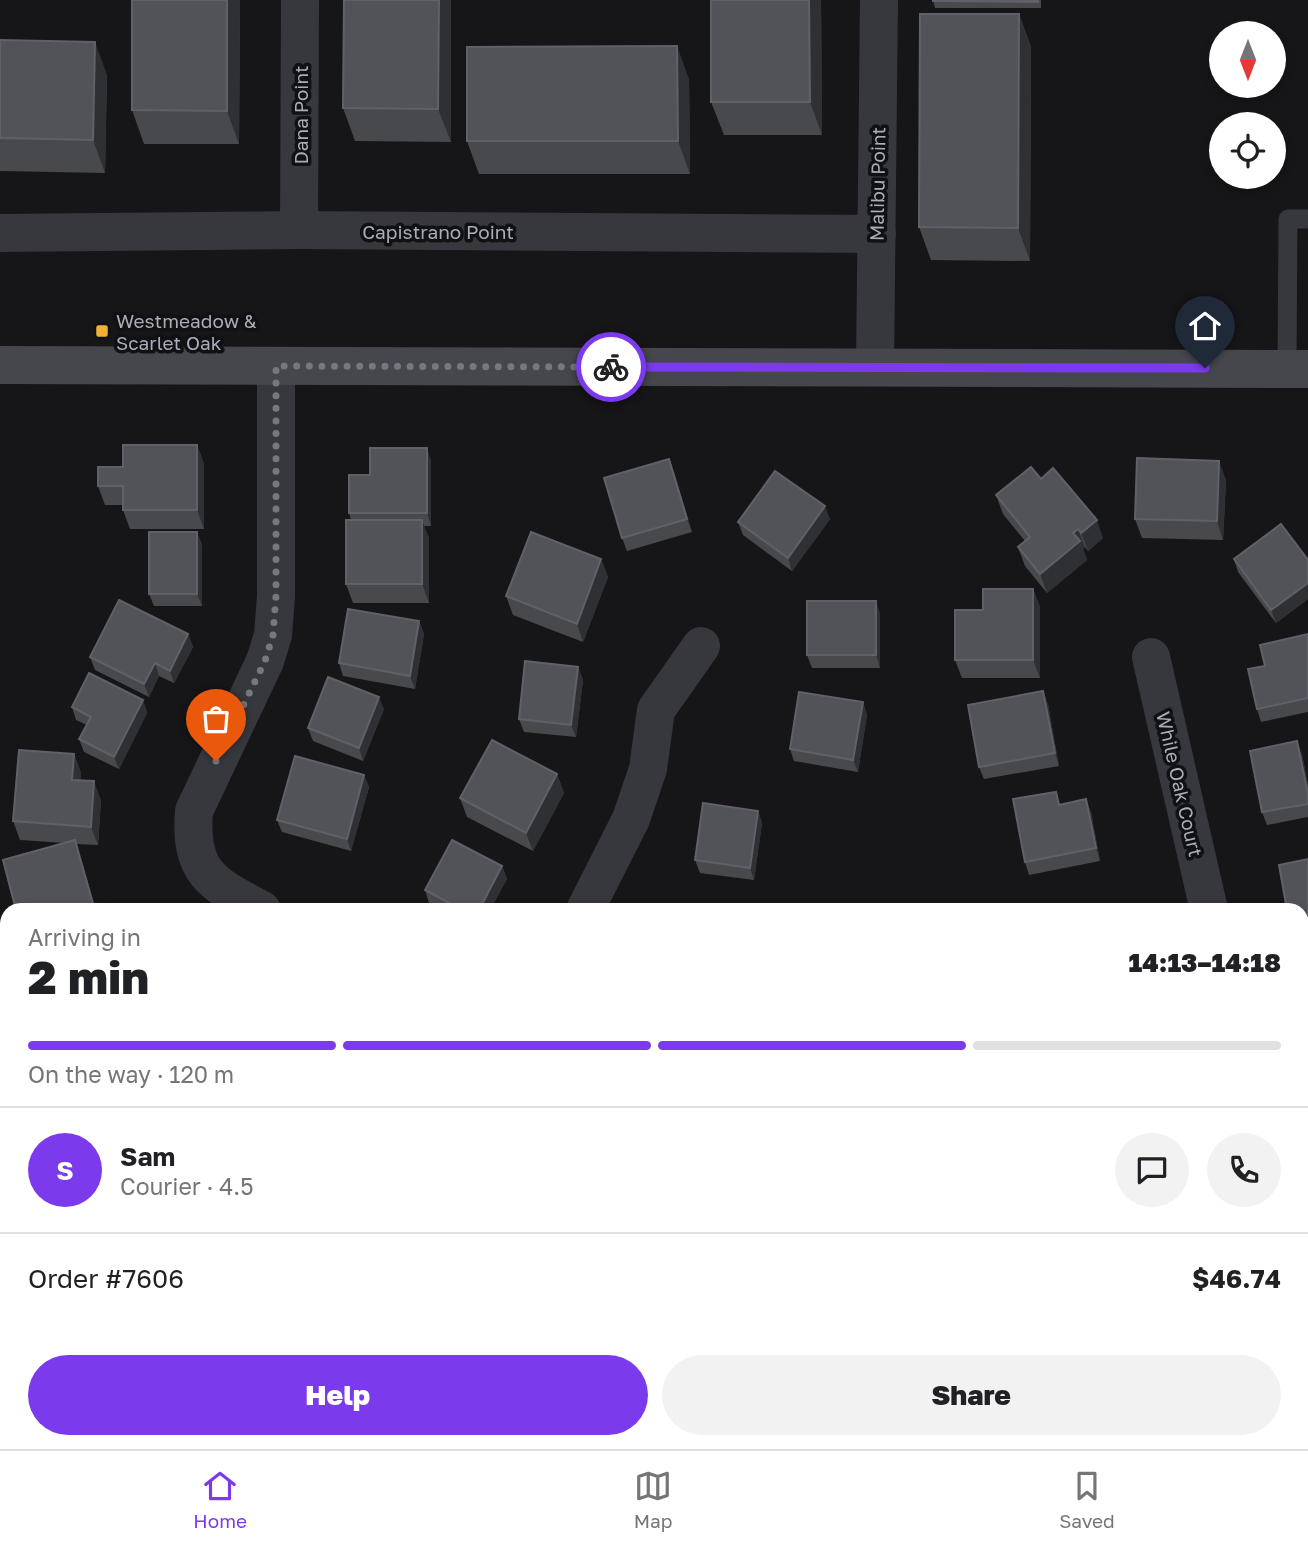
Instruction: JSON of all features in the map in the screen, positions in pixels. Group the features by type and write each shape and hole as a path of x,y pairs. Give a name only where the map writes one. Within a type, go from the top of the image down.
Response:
{"street":[{"name":"Dana Point","path":"299,230 300,0"},
{"name":"Malibu Point","path":"875,367 880,0"},
{"name":"Capistrano Point","path":"0,233 299,230 877,234"},
{"path":"0,365 1298,368"},
{"path":"249,903 217,886 196,853 192,834 194,811 265,661 273,635 276,596 276,366"},
{"path":"589,903 631,819 648,769 656,710 701,646"},
{"name":"While Oak Court","path":"1151,657 1207,903"}],"lane":[{"path":"1298,368 1287,219 1308,219"}],"building":[{"path":"132,0 227,0 227,111 132,110"},
{"path":"344,0 439,0 438,109 343,108"},
{"path":"711,0 809,0 810,102 711,102"},
{"path":"1038,0 1038,2 933,1"},
{"path":"920,14 1019,14 1018,228 919,227"},
{"path":"0,40 95,42 93,140 0,138"},
{"path":"677,46 678,141 467,141 467,47"},
{"path":"123,445 197,445 197,510 123,510 123,486 98,486 98,467 123,467"},
{"path":"370,448 427,448 427,513 349,513 349,475 370,475"},
{"path":"1137,458 1219,461 1217,521 1135,519"},
{"path":"669,459 687,519 622,538 604,478"},
{"path":"1031,467 1041,479 1053,468 1097,520 1081,533 1078,529 1073,533 1080,541 1040,574 1018,547 1030,537 996,495"},
{"path":"775,471 825,506 788,558 738,522"},
{"path":"346,520 422,520 422,584 346,584"},
{"path":"1281,524 1308,560 1308,583 1271,610 1234,559"},
{"path":"149,532 197,532 197,594 149,594"},
{"path":"531,532 601,559 577,624 506,596"},
{"path":"983,589 1033,589 1033,660 955,660 955,610 983,610"},
{"path":"119,600 188,634 170,671 155,663 144,684 90,657"},
{"path":"807,601 876,601 876,655 807,655"},
{"path":"348,609 419,621 410,676 339,663"},
{"path":"1308,634 1308,698 1257,709 1248,669 1265,666 1260,645"},
{"path":"525,661 578,667 571,725 519,719"},
{"path":"89,673 143,700 114,757 79,739 91,717 72,707"},
{"path":"328,677 379,697 359,748 308,728"},
{"path":"1043,691 1055,753 979,767 968,705"},
{"path":"799,692 863,702 853,760 790,749"},
{"path":"492,740 557,774 526,833 460,798"},
{"path":"1297,741 1308,804 1262,812 1250,751"},
{"path":"19,750 74,754 72,780 94,781 91,827 13,821"},
{"path":"295,756 364,775 347,839 277,820"},
{"path":"1056,792 1059,805 1086,799 1096,848 1025,862 1013,799"},
{"path":"703,803 758,811 750,868 695,860"},
{"path":"75,840 93,903 14,903 3,860"},
{"path":"452,840 502,866 483,903 449,903 425,890"},
{"path":"1308,859 1308,903 1286,903 1279,865"}],"way so far":[{"path":"216,761 265,661 273,635 276,596 276,366 611,367"}],"place":[{"name":"Westmeadow & Scarlet Oak","path":"102,331"}],"route":[{"path":"611,367 1205,368"}]}
